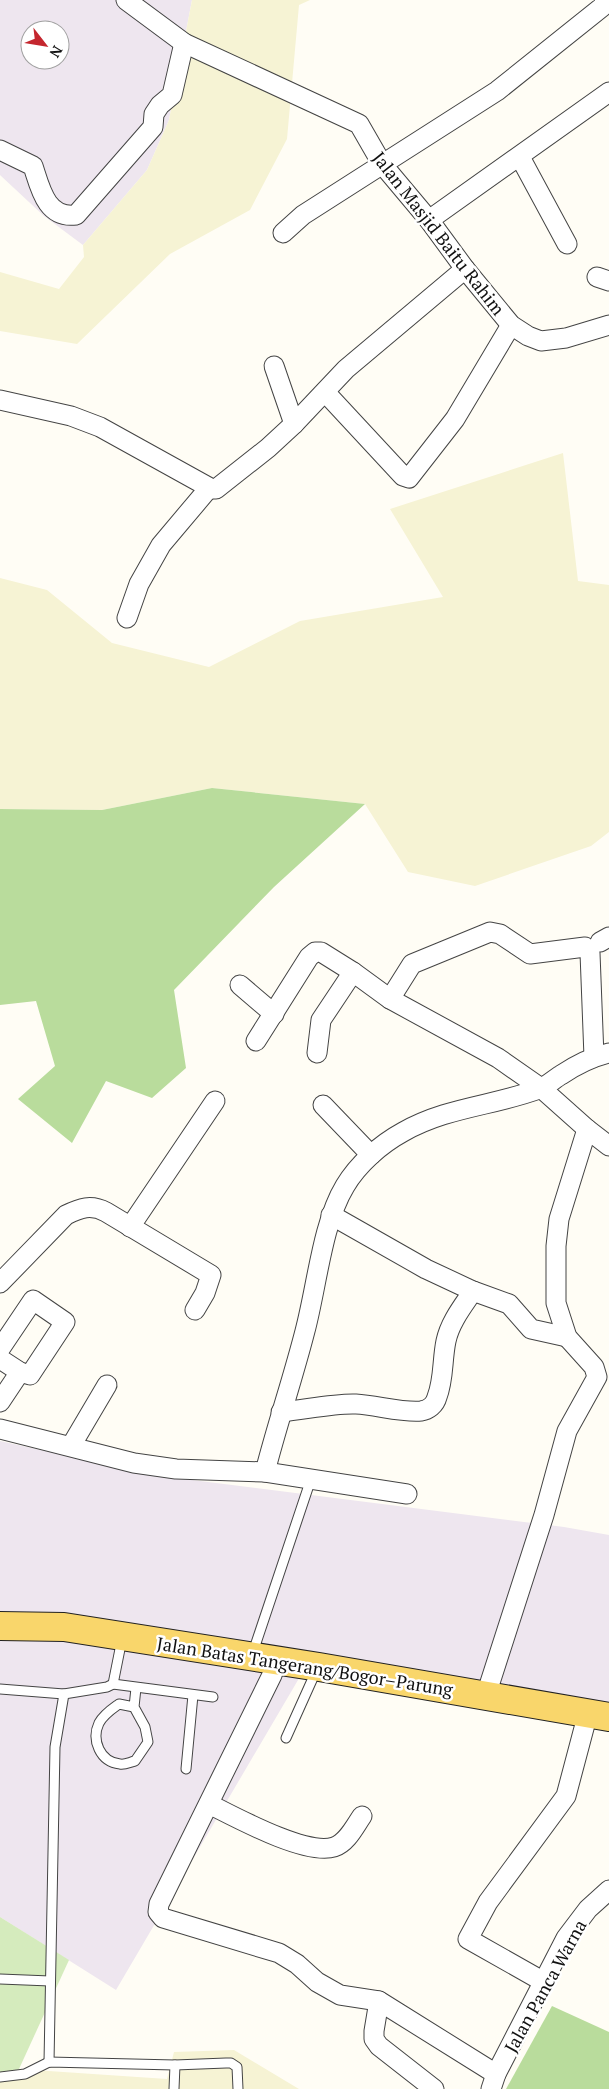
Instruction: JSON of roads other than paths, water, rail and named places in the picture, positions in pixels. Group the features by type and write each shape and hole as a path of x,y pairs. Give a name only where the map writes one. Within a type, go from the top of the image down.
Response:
{"main road":[{"name":"Jalan Batas Tangerang/Bogor–Parung","path":"0,1626 64,1627 318,1667 599,1715"}],"street":[{"name":"Jalan Masjid Baitu Rahim","path":"126,0 184,43 353,121 364,131 382,164 429,220 465,269 511,325 528,336 546,341 566,338 609,325"},
{"path":"283,233 303,215 516,78 602,7 606,0"},
{"path":"552,63 609,17"},
{"path":"0,150 33,166 44,200 52,208 62,213 76,215 153,127 154,114 160,105 172,95 184,43"},
{"path":"429,220 609,92"},
{"path":"520,157 568,244"},
{"path":"0,400 70,416 100,427 210,488 216,489 268,448 294,424 346,369 465,269"},
{"path":"325,392 403,476 409,478 455,419 511,325"},
{"path":"274,366 294,424"},
{"path":"127,618 139,584 161,545 210,488"},
{"path":"265,1472 305,1332 331,1215 357,1168 401,1132 432,1118 466,1107 502,1100 541,1088 567,1071 602,1055 590,953 585,946 530,954 500,934 490,932 412,964 390,999"},
{"path":"256,1041 309,957 315,952 322,952 390,999 498,1058 541,1088 609,1146"},
{"path":"317,1054 321,1020 353,972"},
{"path":"240,985 274,1014"},
{"path":"130,1227 215,1101"},
{"path":"323,1105 372,1155"},
{"path":"486,1695 544,1515 567,1431 597,1377 594,1367 566,1337 556,1303 556,1246 559,1219 587,1129"},
{"path":"0,1282 58,1222 72,1212 97,1207 211,1275 209,1284 195,1310"},
{"path":"331,1215 426,1269 473,1291 509,1304 531,1329 566,1337"},
{"path":"281,1412 354,1404 378,1405 410,1411 422,1411 430,1408 437,1400 446,1341 452,1326 473,1291"},
{"path":"33,1300 63,1320 64,1325 31,1375 28,1376 20,1372 1,1359 33,1300"},
{"path":"0,1402 20,1372"},
{"path":"71,1446 107,1385"},
{"path":"0,1429 134,1463 176,1469 265,1472 407,1494"},
{"path":"264,1659 272,1675 159,1904 160,1915 163,1918 279,1954 297,1964 317,1982 340,1995 379,2001 494,2081"},
{"path":"544,1982 468,1939 488,1902 566,1796 599,1715"},
{"path":"209,1804 291,1842 325,1848 334,1847 342,1842 362,1816"},
{"name":"Jalan Panca Warna","path":"494,2081 566,1938 588,1908 609,1890"},
{"path":"379,2001 374,2039 379,2046 434,2089"}],"lane":[{"path":"264,1659 311,1479"},
{"path":"113,1684 122,1637"},
{"path":"286,1738 318,1667"},
{"path":"0,1689 64,1694 107,1688 113,1684 213,1697"},
{"path":"134,1706 120,1704 108,1712 100,1721 96,1731 97,1747 104,1757 122,1765 135,1761 148,1742 146,1727 134,1706 136,1688"},
{"path":"49,2062 55,1747 64,1694"},
{"path":"186,1769 193,1695"},
{"path":"0,1980 50,1982"},
{"path":"0,2077 24,2074 49,2062 175,2065 231,2063 237,2067 238,2089"},
{"path":"174,2089 175,2065"}]}
